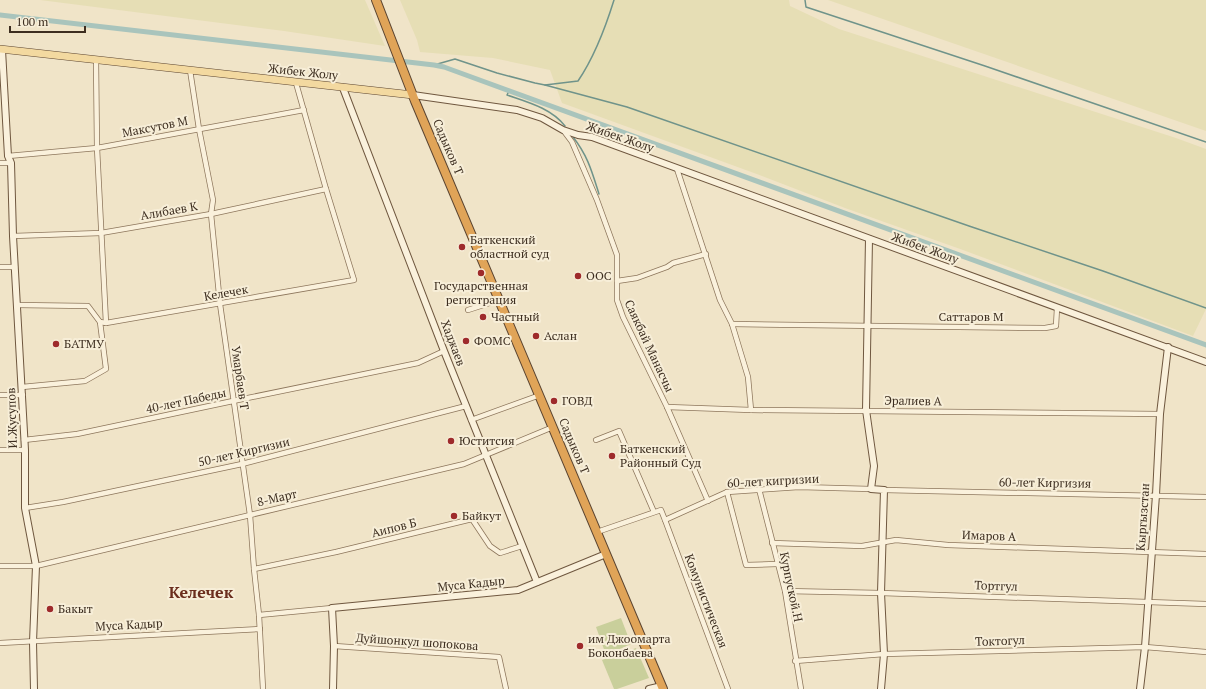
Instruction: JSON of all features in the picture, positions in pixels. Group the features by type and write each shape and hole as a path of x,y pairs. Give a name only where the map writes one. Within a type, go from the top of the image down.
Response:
{"highway":[{"name":"Садыков Т","path":"376,0 414,98 663,688"}],"main road":[{"name":"Жибек Жолу","path":"1,50 190,70 414,98"}],"street":[{"name":"И.Жусупов","path":"1,50 8,156 11,163 13,236 25,450 25,508 36,566 33,642 34,689"},
{"path":"22,387 85,381 106,369 97,148 96,60"},
{"name":"Умарбаев Т","path":"190,70 199,129 213,200 211,214 220,304 250,515 259,615 263,689"},
{"path":"296,83 326,189"},
{"name":"Хаджаев","path":"343,88 444,351 537,582"},
{"name":"Жибек Жолу","path":"414,98 517,110 542,118 563,130 578,135 592,137 1206,362"},
{"name":"Максутов М","path":"8,156 97,148 304,110"},
{"name":"Саякбай Манасчы","path":"563,130 572,142 594,192 617,255 617,300 623,317 667,407 708,501"},
{"path":"0,163 11,163"},
{"path":"678,169 720,300 732,324 748,377 751,410"},
{"name":"Алибаев К","path":"13,236 101,233 211,214 326,189"},
{"name":"Келечек","path":"103,323 354,280 326,189"},
{"path":"869,239 866,410 874,466 871,489 884,490 881,593 884,654 881,689"},
{"path":"617,281 637,278 667,267 673,263 706,254"},
{"path":"0,267 15,267"},
{"path":"468,310 499,300"},
{"path":"17,305 88,306 103,323"},
{"name":"Саттаров М","path":"732,324 867,327 1045,328 1056,326 1057,308"},
{"name":"Кыргызстан","path":"1140,689 1145,647 1152,551 1160,414 1168,348"},
{"name":"40-лет Пабеды","path":"24,440 77,434 233,400 418,363 444,351"},
{"path":"0,395 22,395"},
{"path":"472,420 540,395"},
{"name":"50-лет Киргизии","path":"25,508 63,502 242,464 466,406"},
{"name":"Эралиев А","path":"667,407 751,410 1160,414"},
{"name":"8-Март","path":"0,566 36,566 464,464 553,426"},
{"path":"596,440 619,432 654,512"},
{"path":"0,450 25,450"},
{"name":"60-лет кигризии","path":"665,520 727,492 799,487 871,489"},
{"name":"Курпуской.Н","path":"759,489 784,591 801,689"},
{"name":"60-лет Киргизия","path":"884,490 1206,497"},
{"path":"727,492 746,565 777,564"},
{"path":"597,532 660,510 665,520"},
{"name":"Аипов Б","path":"254,569 336,552 472,519 490,546 500,553 522,546"},
{"name":"Комунистическая","path":"665,520 728,689"},
{"name":"Имаров А","path":"772,543 862,546 896,540 948,545 1206,554"},
{"name":"Муса Кадыр","path":"332,608 518,590 606,554"},
{"name":"Тортгул","path":"784,591 1148,601 1206,604"},
{"path":"259,615 332,608 334,646 333,689"},
{"name":"Муса Кадыр","path":"0,643 260,629"},
{"name":"Дуйшонкул шопокова","path":"334,646 499,657 506,689"},
{"name":"Токтогул","path":"795,661 884,654 1145,647 1206,652"},
{"path":"649,689 663,688"}],"shaded area":[{"path":"40,0 365,0 385,46 284,31"},
{"path":"400,0 789,0 790,6 839,29 1206,149 1206,309 1193,336 562,103 550,70 493,58 420,52 417,40"},
{"path":"828,0 1206,0 1206,131"}],"green space":[{"path":"621,618 631,644 606,655 596,627"},
{"path":"636,648 649,678 614,689 602,660"}],"waterway":[{"path":"434,65 455,59 497,73 545,85 578,81 590,62 599,42 614,0"},
{"path":"805,0 806,7 985,66 1206,142"},
{"path":"0,15 444,67 1206,345"},
{"path":"545,85 627,107 1206,308"},
{"path":"509,91 507,95 546,110 565,126"},
{"path":"573,137 592,171 599,194"}],"place":[{"name":"Баткенский областной суд","path":"462,247"},
{"name":"Государственная регистрация","path":"481,273"},
{"name":"ООС","path":"578,276"},
{"name":"Частный","path":"483,317"},
{"name":"Аслан","path":"536,336"},
{"name":"ФОМС","path":"466,341"},
{"name":"БАТМУ","path":"56,344"},
{"name":"ГОВД","path":"554,401"},
{"name":"Юститсия","path":"451,441"},
{"name":"Баткенский Районный Суд","path":"612,456"},
{"name":"Байкут","path":"454,516"},
{"name":"Бакыт","path":"50,609"},
{"name":"им Джоомарта Боконбаева","path":"580,646"}],"district":[{"name":"Келечек","path":"201,592"}]}
